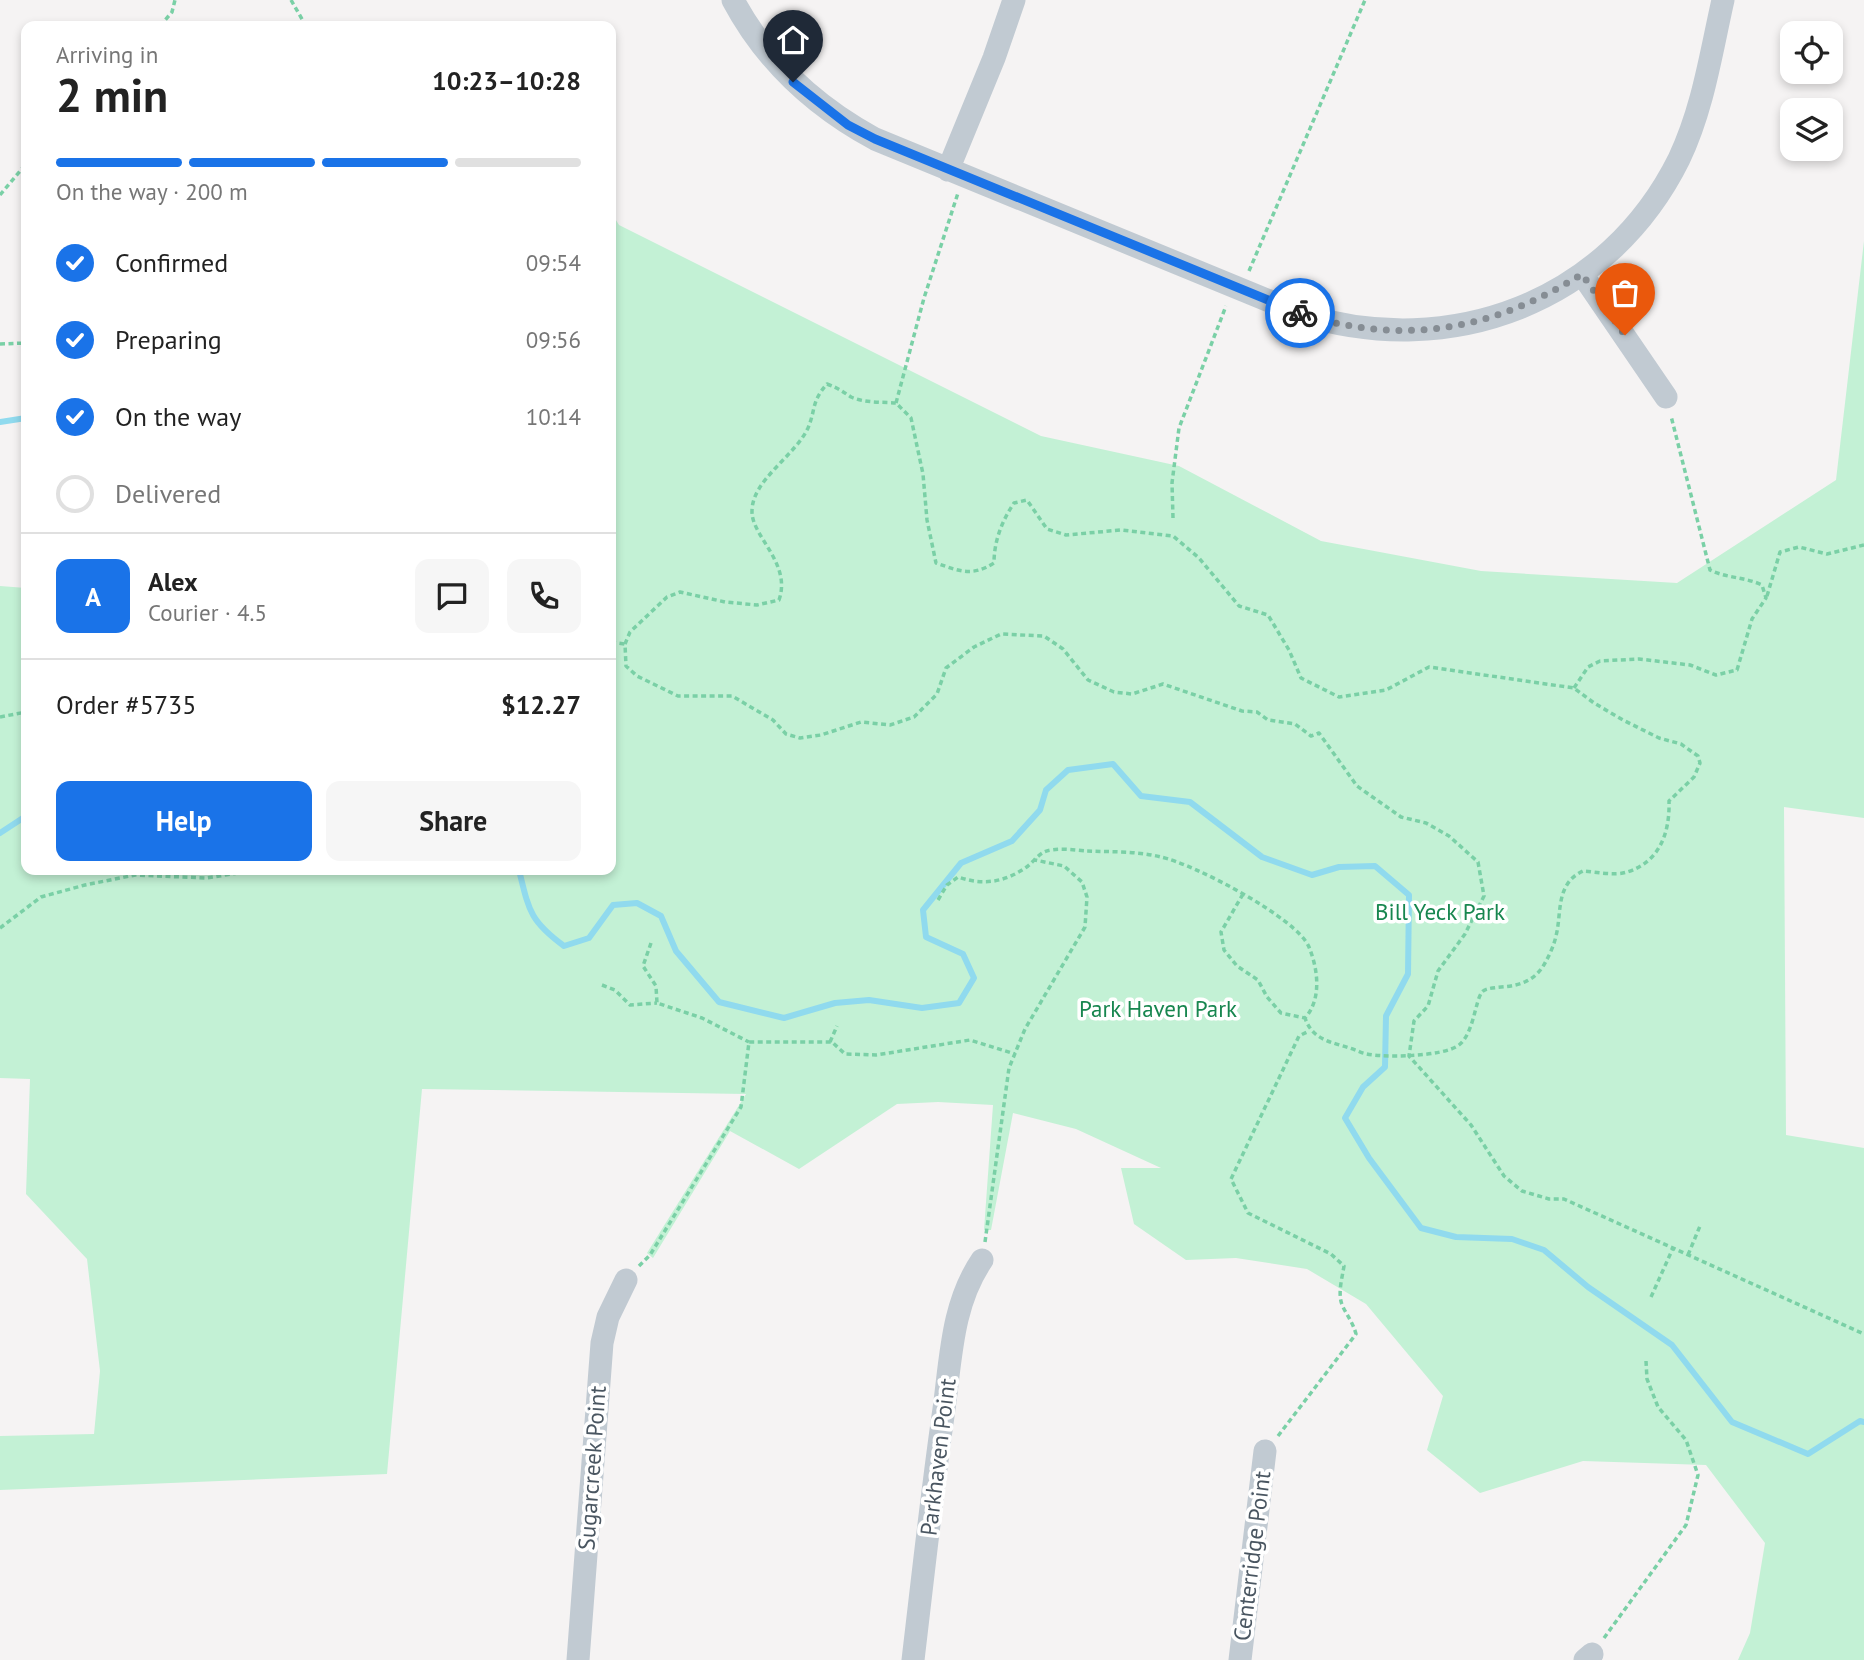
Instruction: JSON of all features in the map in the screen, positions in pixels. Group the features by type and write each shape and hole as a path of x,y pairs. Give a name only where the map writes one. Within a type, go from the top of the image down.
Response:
{"street":[{"path":"733,0 769,56 819,104 875,139 1321,320 1372,330 1407,331 1469,324 1508,313 1555,291 1613,249 1639,221 1679,159 1700,103 1723,0"},
{"path":"956,173 1014,0"},
{"path":"1582,274 1666,397"},
{"name":"Parkhaven Point","path":"913,1660 938,1447 959,1305 969,1279 982,1260"},
{"name":"Sugarcreek Point","path":"578,1660 602,1343 608,1317 626,1280"},
{"name":"Centerridge Point","path":"1240,1660 1265,1451"}],"path":[{"path":"164,21 172,12 175,0"},
{"path":"291,0 303,21"},
{"path":"1173,518 1172,483 1179,428 1234,286 1252,267 1366,0"},
{"path":"0,195 21,170"},
{"path":"896,403 956,173"},
{"path":"0,344 21,344"},
{"path":"1305,1018 1309,1031 1322,1041 1343,1045 1370,1056 1409,1056 1441,1052 1460,1045 1476,1014 1481,993 1486,989 1516,987 1534,977 1545,964 1557,934 1559,902 1576,874 1583,871 1626,873 1656,855 1667,831 1669,801 1694,777 1700,764 1698,756 1681,744 1659,738 1623,720 1574,688 1429,667 1386,690 1339,697 1301,678 1289,650 1268,615 1239,606 1199,558 1173,537 1121,530 1093,535 1066,535 1047,529 1027,500 1014,503 1006,515 994,547 994,563 979,572 957,570 936,563 926,520 923,474 911,418 896,403 852,397 844,389 827,384 816,397 808,428 780,466 762,481 752,507 751,514 775,556 782,592 779,600 757,605 725,602 680,592 667,597 630,632 625,644 626,666 637,676 678,696 732,696 773,720 786,734 800,738 821,735 861,722 890,725 914,717 937,694 946,668 974,647 1001,634 1044,636 1063,649 1088,680 1114,692 1132,694 1163,684 1242,711 1257,712 1268,720 1295,724 1311,736 1319,733 1357,786 1401,817 1426,823 1449,836 1478,862 1484,896 1465,934 1438,971 1428,1006 1415,1021 1409,1056"},
{"path":"1666,397 1710,570 1762,584 1766,598"},
{"path":"1574,688 1588,667 1600,661 1639,659 1690,665 1716,675 1737,670 1752,619 1766,598 1780,552 1799,547 1827,554 1864,545"},
{"path":"616,643 625,644"},
{"path":"0,717 21,713"},
{"path":"938,900 947,885 958,877 977,883 1007,878 1045,852 1058,850 1165,857 1260,903 1305,938 1315,961 1317,989 1305,1018"},
{"path":"982,1260 1009,1068 1025,1029 1085,927 1087,898 1082,882 1064,866 1035,860"},
{"path":"0,929 41,898 85,885 135,875 206,878 226,875"},
{"path":"1243,894 1222,932 1224,950 1237,966 1258,980 1267,998 1281,1013 1305,1018"},
{"path":"651,943 643,966 656,986 657,1003"},
{"path":"602,985 615,990 630,1005 657,1003 702,1017 749,1042 830,1042 845,1054 876,1055 970,1040 1015,1054"},
{"path":"830,1042 837,1026"},
{"path":"1265,1451 1356,1334 1351,1317 1342,1306 1340,1292 1344,1266 1331,1254 1248,1213 1231,1179 1299,1036 1309,1031"},
{"path":"626,1280 650,1255 741,1107 749,1042"},
{"path":"1409,1056 1471,1125 1504,1176 1522,1191 1549,1199 1564,1199 1864,1334"},
{"path":"1688,1255 1700,1226"},
{"path":"1651,1297 1673,1248"},
{"path":"1589,1657 1686,1525 1698,1475 1686,1440 1658,1408 1647,1380 1646,1361"}],"green space":[{"name":"Bill Yeck Park","path":"616,220 619,225 1041,436 1179,466 1321,541 1481,571 1677,583 1836,480 1864,241 1864,818 1784,807 1786,1135 1864,1148 1864,1660 1738,1660 1750,1633 1765,1543 1706,1465 1583,1461 1480,1493 1427,1450 1443,1396 1366,1304 1307,1269 1236,1258 1186,1260 1134,1224 1121,1168 1161,1168 1076,1129 1013,1113 991,1230 984,1230 993,1105 938,1102 897,1104 799,1169 730,1131 653,1258 647,1253 746,1094 422,1089 387,1474 0,1490 0,1436 94,1434 100,1371 87,1259 26,1194 30,1079 0,1078 0,586 21,588 21,875 616,875"}],"waterway":[{"path":"0,422 21,419"},
{"path":"520,875 532,914 537,922 564,946 589,938 613,905 637,903 661,916 676,951 719,1002 784,1018 835,1003 869,1000 922,1008 959,1003 974,978 963,954 926,937 923,910 961,863 1012,841 1040,810 1046,790 1068,770 1113,764 1141,796 1190,802 1262,857 1312,875 1339,867 1375,866 1409,895 1408,974 1386,1016 1385,1067 1363,1087 1345,1118 1369,1158 1421,1228 1456,1237 1512,1239 1544,1250 1588,1287 1672,1345 1732,1422 1808,1454 1860,1421 1864,1422"},
{"path":"0,833 21,819"}],"way so far":[{"path":"1300,313 1372,330 1438,330 1508,313 1555,291 1582,274 1625,335"}],"route":[{"path":"793,82 848,125 875,139 1300,313"}],"park label":[{"name":"Park Haven Park","path":"1158,1009"}]}
